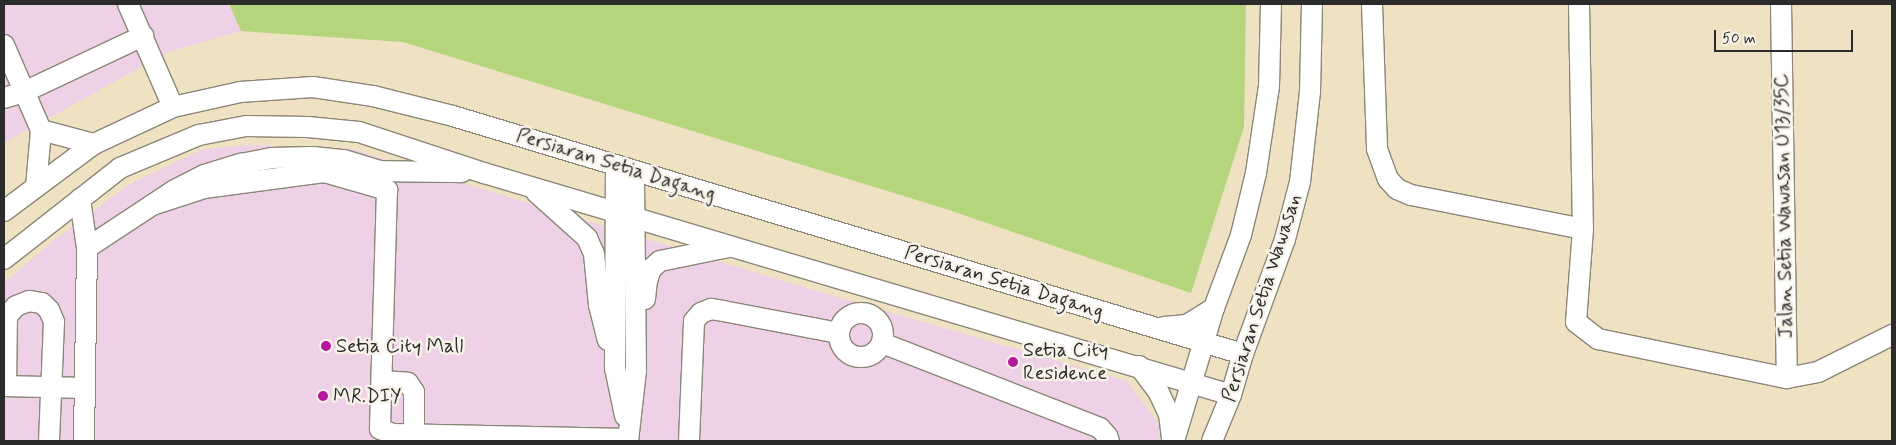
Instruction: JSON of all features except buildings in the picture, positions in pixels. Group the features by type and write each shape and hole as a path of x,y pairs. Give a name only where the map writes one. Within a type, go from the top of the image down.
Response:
{"street":[{"path":"128,4 173,107"},
{"name":"Persiaran Setia Wawasan","path":"1173,441 1193,382 1214,308 1241,235 1256,173 1269,86 1271,4"},
{"name":"Persiaran Setia Wawasan","path":"1212,441 1231,395 1243,354 1285,239 1300,182 1310,92 1312,4"},
{"path":"1372,4 1377,149 1388,178 1397,189 1411,194 1583,229"},
{"path":"1579,4 1583,229 1576,322 1598,339 1787,378 1818,372 1892,335"},
{"name":"Jalan Setia Wawasan U13/35C","path":"1781,4 1787,378"},
{"path":"4,98 24,92 143,36"},
{"path":"4,45 41,130 36,187"},
{"name":"Persiaran Setia Dagang","path":"4,211 94,144 173,107 240,92 313,87 373,96 444,114 1243,354"},
{"name":"Persiaran Setia Dagang","path":"4,259 120,168 199,135 246,126 308,127 359,132 530,187 1193,382 1231,395"},
{"path":"41,130 94,144"},
{"path":"87,248 152,205 204,175 241,164 272,158 313,157 344,160 379,171 484,173"},
{"path":"615,368 616,211 625,168"},
{"path":"625,168 635,217 636,363"},
{"path":"152,205 204,188 324,172 387,190 380,429 393,434 414,435 628,438"},
{"path":"530,187 587,238 594,254 599,306 615,368 628,438"},
{"path":"80,199 87,248 84,441"},
{"path":"628,438 646,281 652,269 660,261 732,246"},
{"path":"49,441 52,387 54,322 49,310 42,303 29,301 16,306 7,316 5,386 52,387 85,388"},
{"path":"1157,328 1186,325 1214,308"},
{"path":"689,441 694,321 701,313 710,309 838,333"},
{"path":"858,313 866,313 878,321 883,336 882,343 873,354 860,358 852,356 842,347 838,333 844,319 858,313"},
{"path":"882,343 1100,428 1108,436 1109,441"},
{"path":"1139,366 1159,393 1169,414 1173,441"},
{"path":"382,381 408,383 414,392 414,435"}],"shaded area":[{"path":"4,4 229,4 241,31 168,52 4,143"},
{"path":"245,145 351,149 813,290 1127,381 1163,430 1159,441 4,441 4,283 53,241 127,186 200,150"}],"green space":[{"path":"229,4 1246,4 1244,127 1191,293 946,209 403,42 241,31"}],"place":[{"name":"Setia City Mall","path":"326,346"},
{"name":"Setia City Residence","path":"1013,362"},
{"name":"MR.DIY","path":"323,396"}]}
